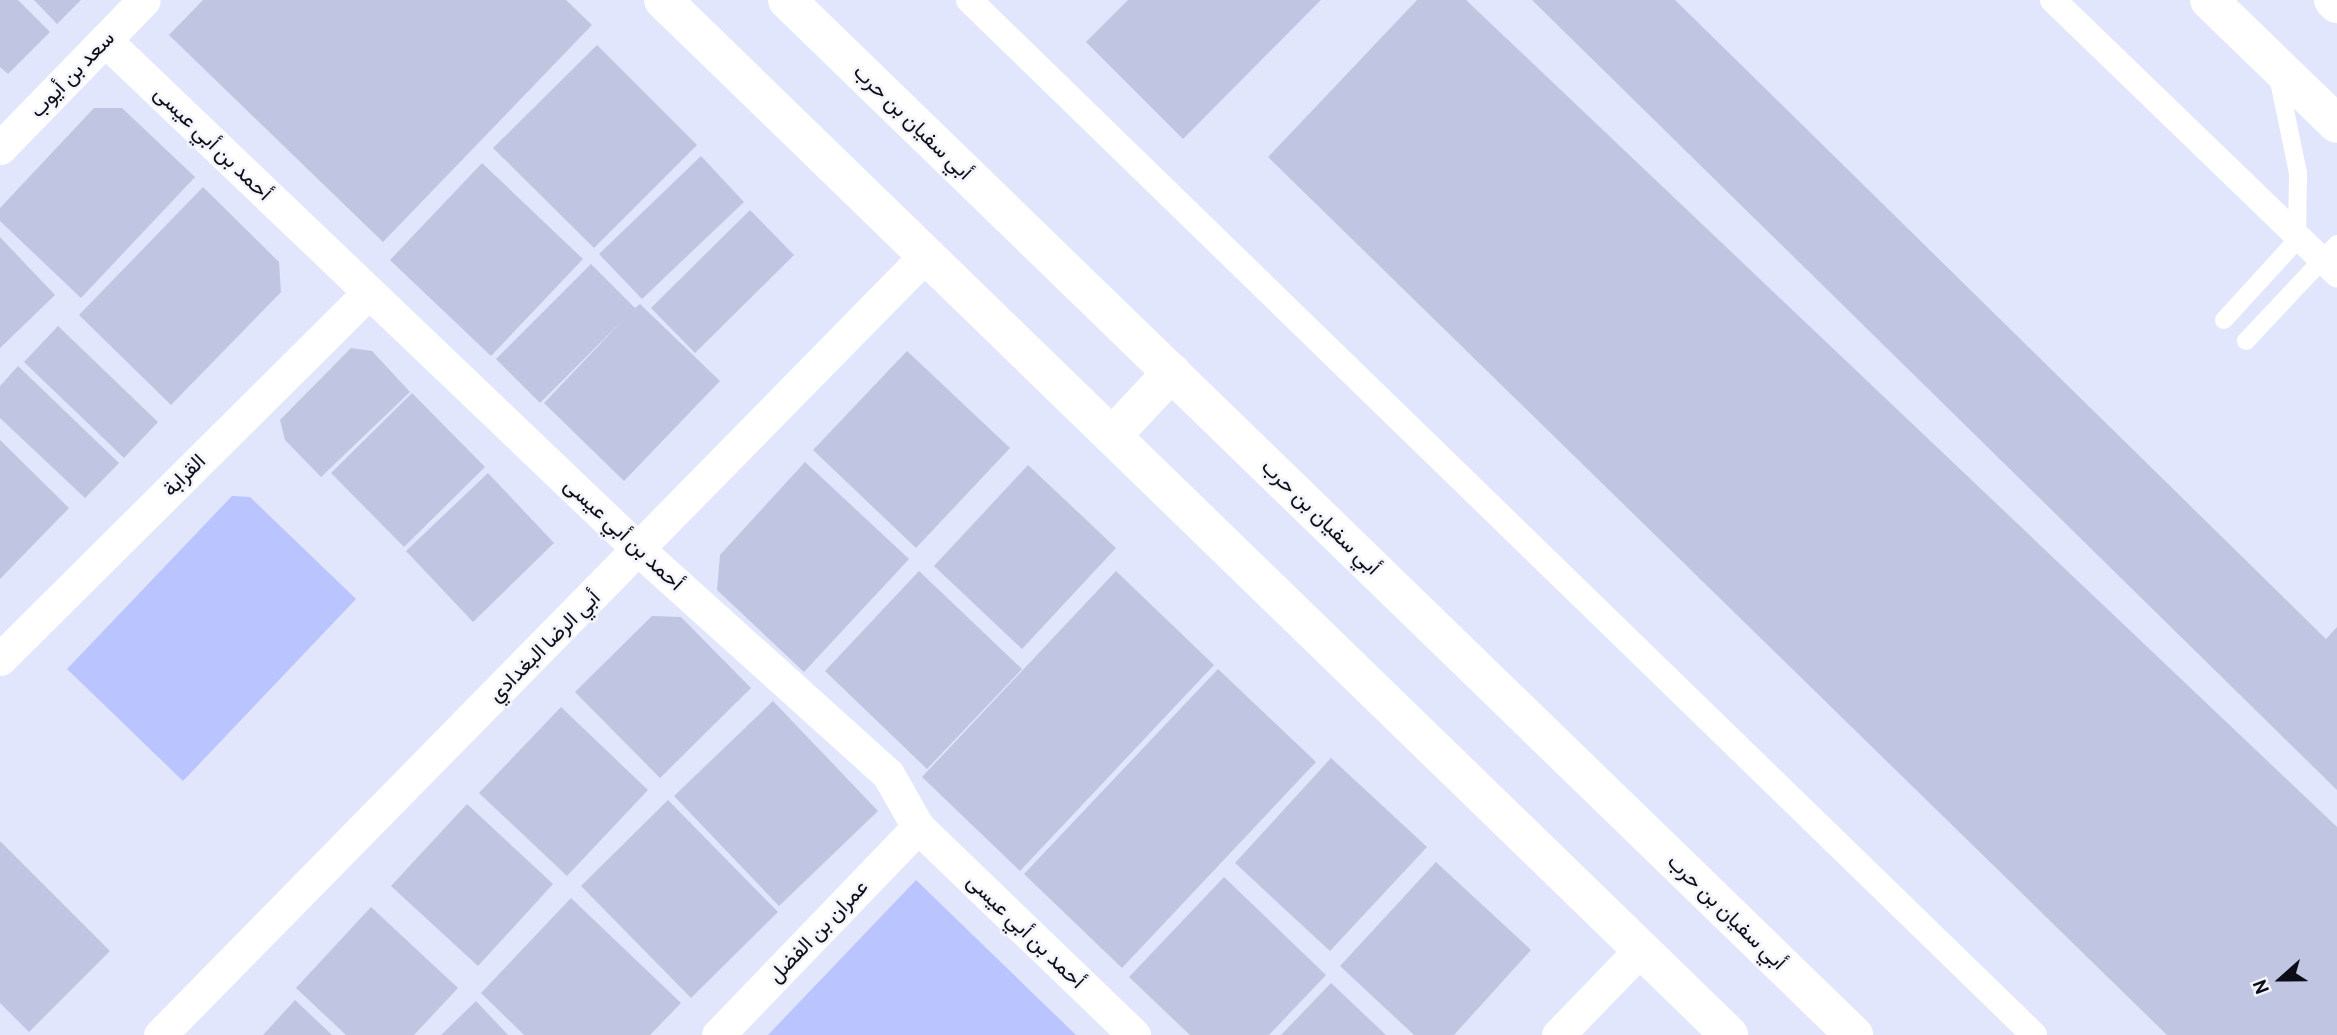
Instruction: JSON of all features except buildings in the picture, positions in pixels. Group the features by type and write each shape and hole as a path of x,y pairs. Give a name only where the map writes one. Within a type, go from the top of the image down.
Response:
{"street":[{"name":"سعد بن أيوب","path":"0,148 144,0"},
{"path":"663,0 1729,1035"},
{"name":"أبي سفيان بن حرب","path":"787,0 1854,1035"},
{"path":"970,0 2034,1035"},
{"path":"2053,0 2297,235 2332,259"},
{"path":"2209,0 2337,124"},
{"path":"2333,0 2337,4"},
{"name":"أحمد بن أبي عيسى","path":"105,40 639,550 888,774 918,827 1134,1035"},
{"name":"أبي الرضا البغدادي","path":"160,1035 926,255"},
{"name":"القرابة","path":"0,659 369,292"},
{"path":"1113,435 1172,372"},
{"name":"عمران بن الفضل","path":"718,1035 918,827"},
{"path":"1558,1035 1641,949"}],"lane":[{"path":"2224,320 2297,235 2298,173 2276,65"},
{"path":"2246,341 2332,259"}],"shaded area":[{"path":"232,496 250,497 356,599 183,781 67,669"},
{"path":"916,880 1076,1035 768,1035"}]}
